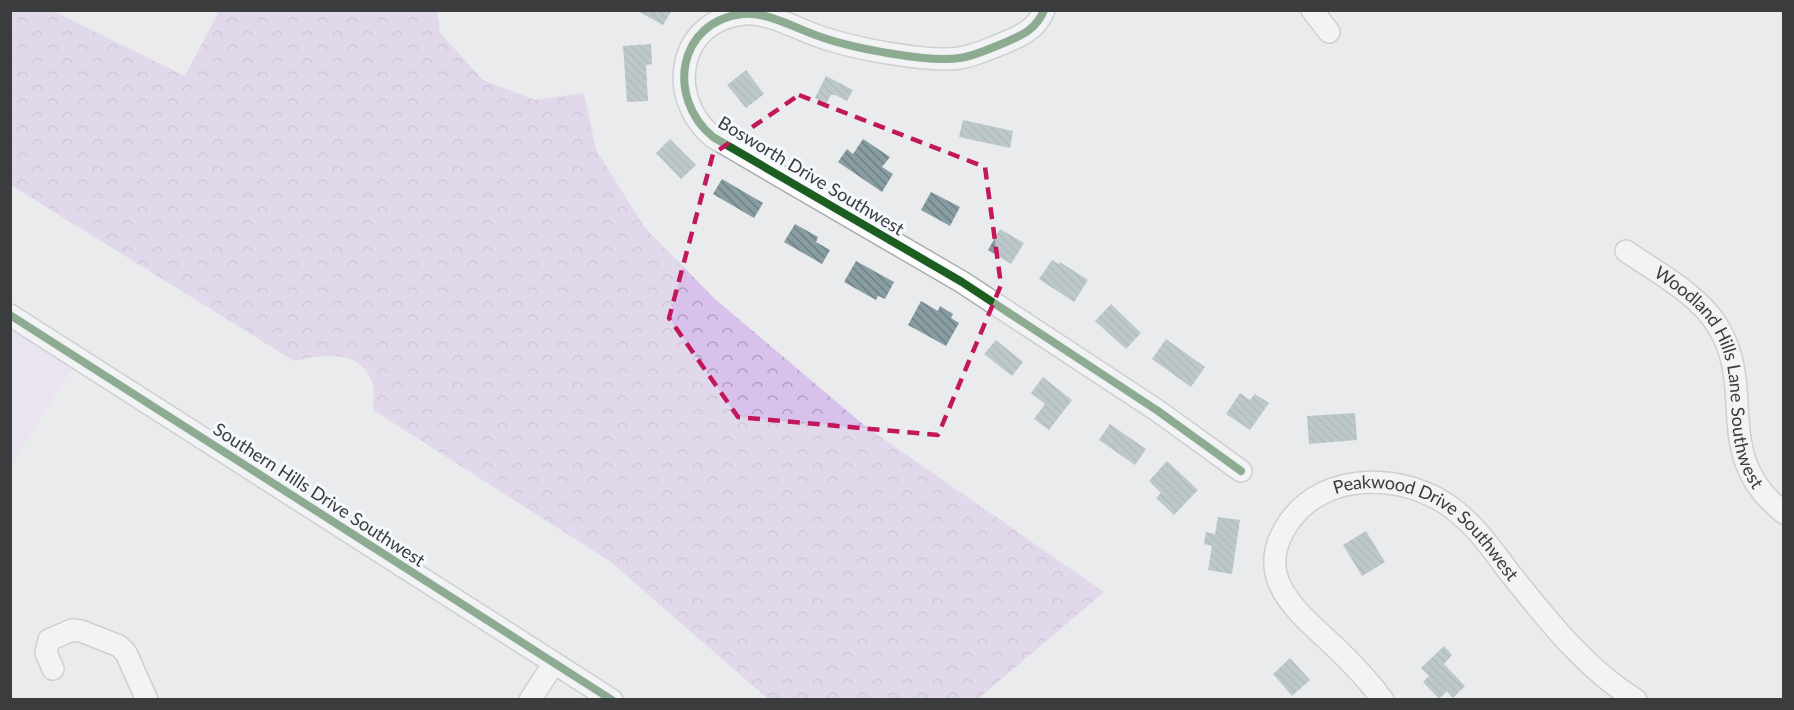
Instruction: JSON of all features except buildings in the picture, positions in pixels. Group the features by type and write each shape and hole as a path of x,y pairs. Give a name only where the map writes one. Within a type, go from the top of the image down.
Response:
{"street":[{"name":"Bosworth Drive Southwest","path":"1044,10 1035,27 1023,35 977,54 940,59 852,47 767,16 734,16 712,26 695,42 684,66 685,97 691,113 713,137 962,282 1158,411 1241,471"},
{"path":"1312,10 1329,32"},
{"name":"Woodland Hills Lane Southwest","path":"1626,251 1695,300 1717,324 1726,340 1733,366 1739,440 1748,472 1769,502 1784,513"},
{"name":"Southern Hills Drive Southwest","path":"10,315 612,699"},
{"name":"Peakwood Drive Southwest","path":"1383,699 1368,680 1291,606 1278,580 1275,562 1281,535 1301,508 1321,494 1355,482 1391,483 1426,494 1451,507 1484,540 1572,648 1596,670 1636,699"},
{"path":"53,669 45,653 49,640 62,633 81,631 119,646 126,653 147,699"},
{"path":"530,699 554,663"}],"highlighted area":[{"path":"799,95 985,167 1001,285 938,435 738,417 669,318 713,154"}],"green space":[{"path":"10,11 53,11 185,76 219,11 437,11 440,33 483,80 535,100 584,93 596,150 645,228 715,299 865,426 1104,592 978,699 768,699 611,562 373,410 373,385 366,371 359,364 339,356 294,361 11,185"}],"shaded area":[{"path":"10,327 73,367 11,465"}],"cycle path":[{"path":"1044,10 1036,23 1019,36 975,54 946,59 890,54 851,46 763,16 743,14 721,20 704,31 692,46 686,64 684,83 689,102 698,121 713,137 962,282 1158,411 1241,471"},
{"path":"10,315 612,700"}]}
